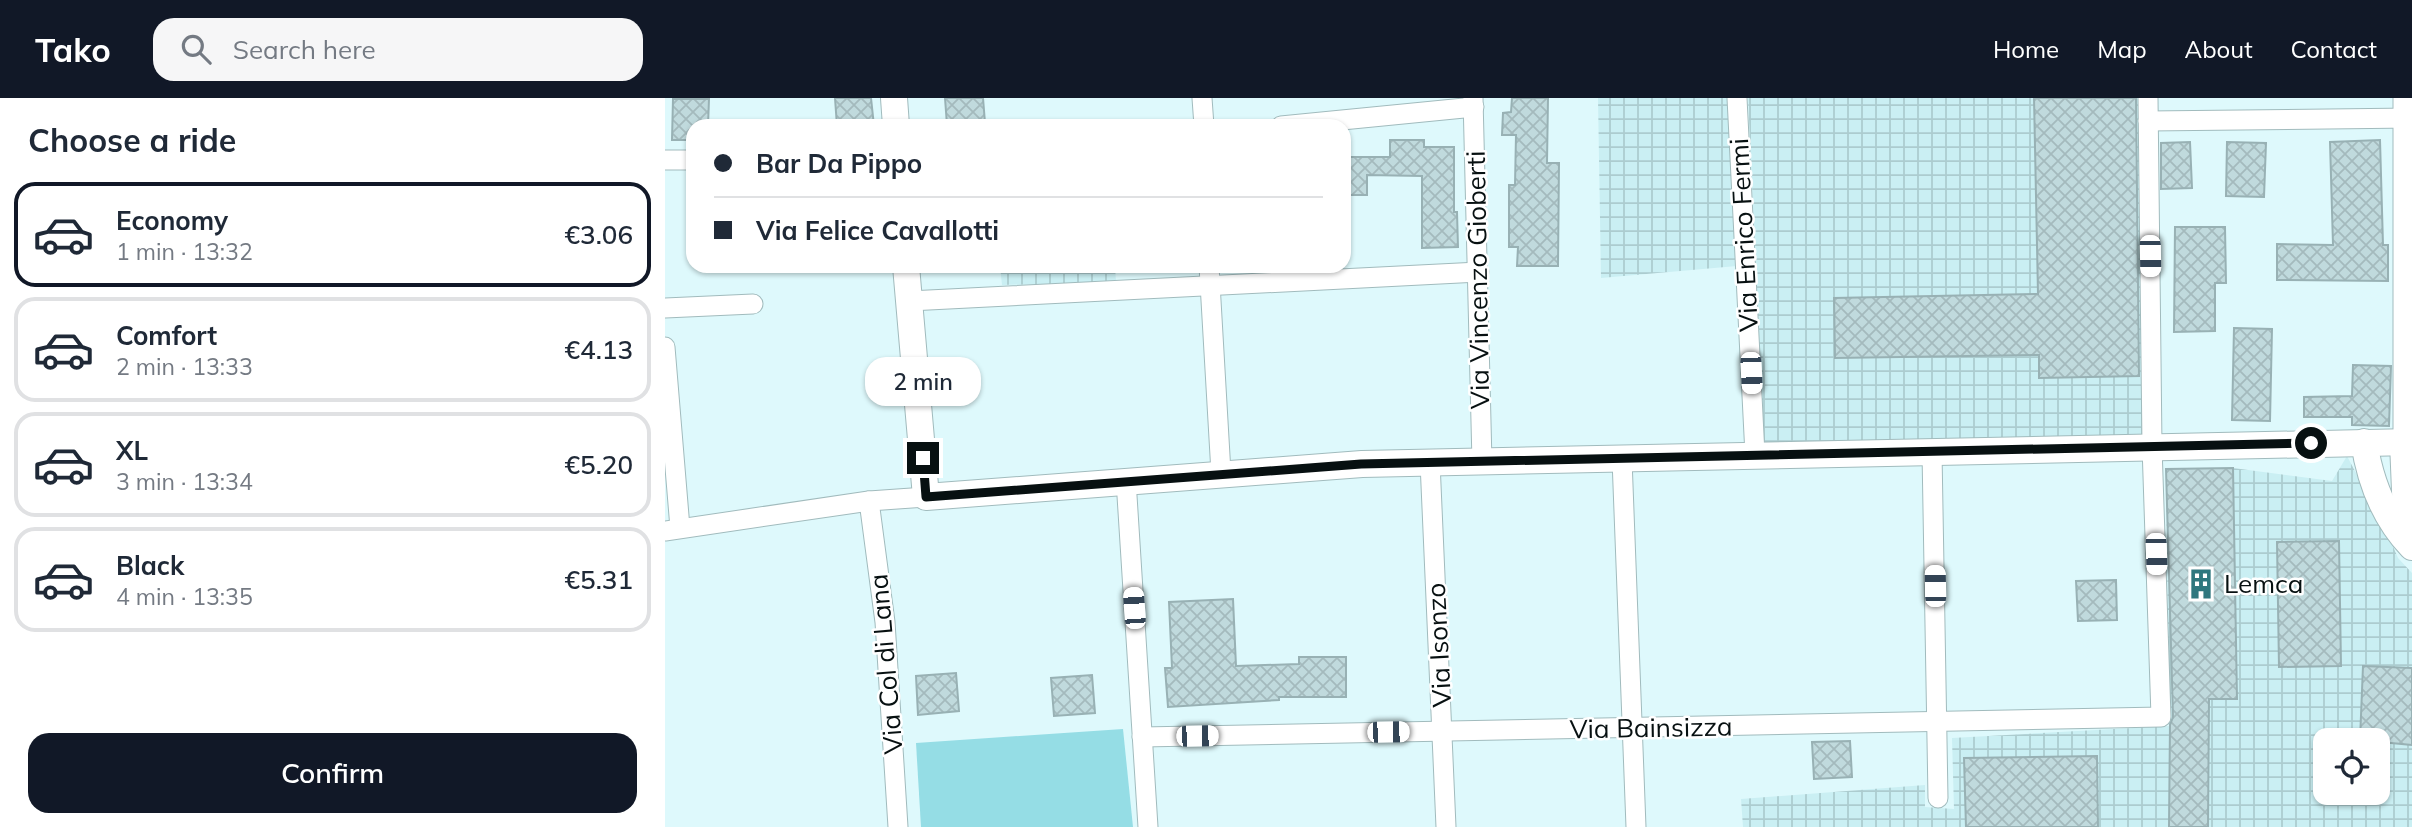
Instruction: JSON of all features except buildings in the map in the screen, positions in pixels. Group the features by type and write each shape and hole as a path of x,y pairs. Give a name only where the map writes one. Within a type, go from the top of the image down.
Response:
{"street":[{"path":"894,98 896,119"},
{"path":"1202,98 1204,119"},
{"name":"Via Enrico Fermi","path":"1737,98 1755,455"},
{"path":"2148,98 2153,446"},
{"path":"2403,98 2407,118 2406,515 2412,536"},
{"path":"1337,119 1473,102"},
{"name":"Via Vincenzo Gioberti","path":"1473,102 1482,462"},
{"path":"2148,121 2407,118"},
{"path":"665,160 686,160"},
{"path":"909,300 1479,272"},
{"path":"907,273 926,497"},
{"path":"1209,273 1221,474"},
{"path":"665,308 753,304"},
{"path":"665,347 672,529 870,501 1361,464 2407,442"},
{"path":"2364,442 2369,473 2380,498 2399,534 2412,547"},
{"name":"Via Bainsizza","path":"1142,737 2161,718 2153,446"},
{"path":"1932,452 1938,798"},
{"path":"1622,459 1636,827"},
{"name":"Via Isonzo","path":"1430,463 1446,827"},
{"path":"1126,480 1148,827"},
{"name":"Via Col di Lana","path":"870,501 885,622 898,827"}],"shaded area":[{"path":"1598,98 1727,98 1737,266 1601,278"},
{"path":"1748,98 2138,98 2143,437 1764,444"},
{"path":"1001,273 1115,273 1116,282 1002,285"},
{"path":"2347,456 2398,558 2412,573 2412,827 1743,827 1741,799 1925,785 1925,807 1954,809 1952,738 2169,726 2166,469 2233,468 2332,481"},
{"path":"1123,729 1133,827 921,827 916,743"}],"place":[{"name":"Lemca","path":"2201,584"}],"route":[{"path":"923,458 926,497 1361,464 2311,443"}]}
